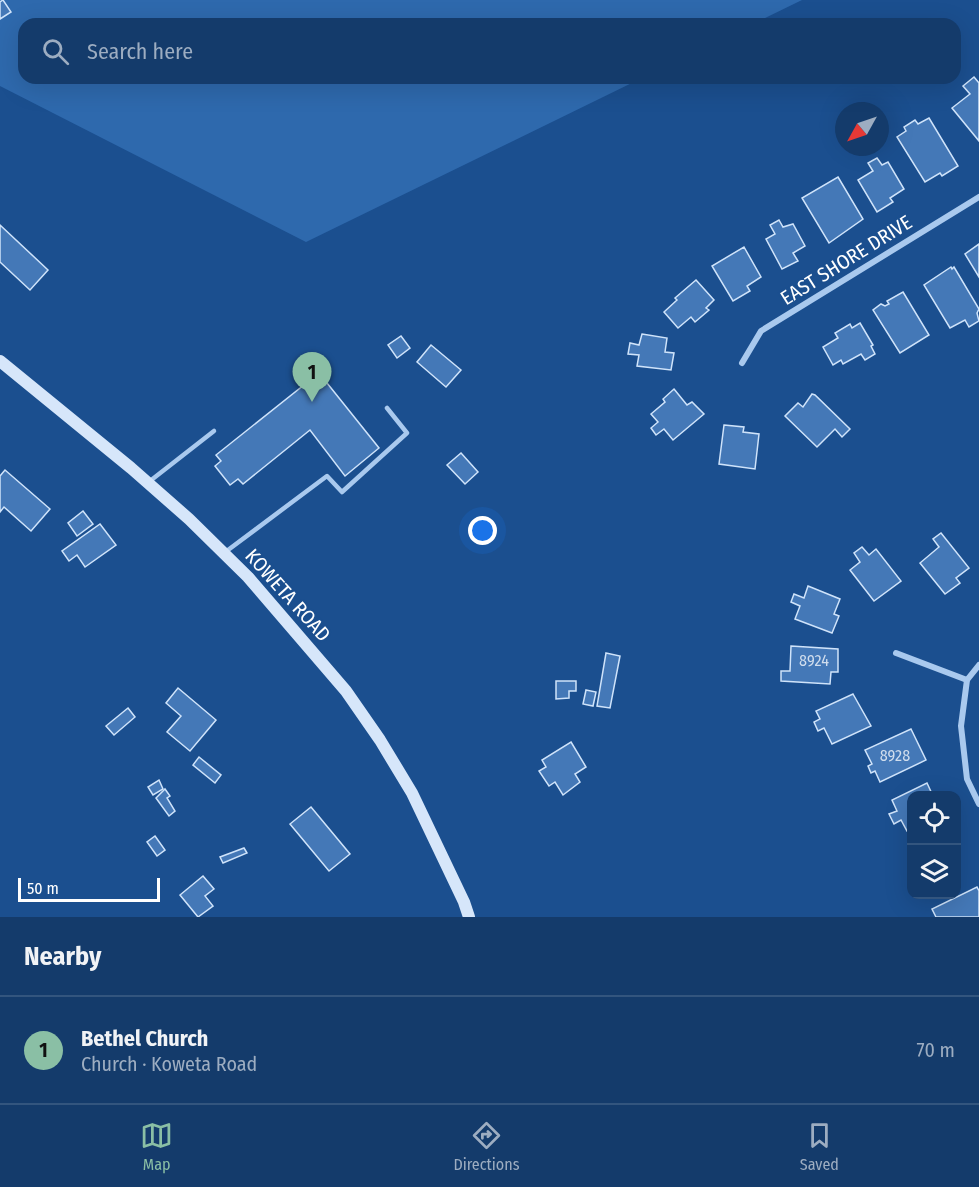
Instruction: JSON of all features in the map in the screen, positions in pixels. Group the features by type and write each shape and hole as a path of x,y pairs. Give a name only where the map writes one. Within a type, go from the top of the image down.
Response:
{"street":[{"name":"EAST SHORE DRIVE","path":"742,363 761,331 979,197"},
{"name":"KOWETA ROAD","path":"0,361 147,482 224,553 248,577 346,691 380,740 412,793 469,917"},
{"path":"896,653 967,680"},
{"path":"979,665 967,680 961,726 968,779 979,804"}],"lane":[{"path":"224,553 327,476 342,492 407,433 387,408"},
{"path":"147,482 214,431"}],"shaded area":[{"path":"0,0 802,0 765,18 18,18 18,84 630,84 306,242 0,86"}],"building":[{"path":"3,0 11,12 0,19 0,2"},
{"path":"974,77 979,83 979,141 952,108 970,94 963,86"},
{"path":"929,118 958,166 942,176 940,173 925,182 897,137 906,131 904,127 915,120 918,124"},
{"path":"877,158 882,165 888,162 904,189 890,198 893,202 877,212 858,180 873,171 868,163"},
{"path":"838,177 863,219 829,243 802,198"},
{"path":"779,220 783,227 793,224 805,246 793,253 798,261 782,269 766,239 775,234 770,225"},
{"path":"0,225 48,270 30,290 0,262"},
{"path":"979,244 979,277 965,254"},
{"path":"744,247 761,277 747,286 750,291 733,301 712,266"},
{"path":"951,267 952,269 954,267 979,309 977,313 979,321 969,327 965,320 950,328 924,285"},
{"path":"696,280 714,300 706,308 709,310 695,322 691,317 678,328 664,312 677,300 675,298"},
{"path":"903,292 929,335 900,353 873,310 881,304 885,306 889,304 887,301"},
{"path":"860,323 873,345 871,346 875,354 865,360 861,354 843,364 841,360 833,365 823,347 838,338 835,333 850,324 852,328"},
{"path":"642,334 667,338 665,352 674,353 671,370 637,366 639,355 628,354 630,343 639,345"},
{"path":"401,336 410,348 397,358 388,345"},
{"path":"431,345 461,370 446,387 417,362"},
{"path":"319,373 379,448 345,476 310,430 243,484 238,479 230,485 215,466 221,461 216,455"},
{"path":"674,389 687,405 692,402 704,414 673,440 664,429 656,435 651,428 658,422 651,414 665,402 663,399"},
{"path":"812,394 850,429 842,437 835,429 817,447 785,416 798,403 803,407"},
{"path":"724,425 744,427 743,432 759,434 755,469 719,464"},
{"path":"461,453 478,472 465,484 447,465"},
{"path":"5,470 50,509 31,531 4,507 0,512 0,476"},
{"path":"83,511 93,524 77,536 68,523"},
{"path":"100,524 116,545 85,567 77,555 69,561 62,551"},
{"path":"941,533 969,568 956,578 960,583 945,594 920,563 939,547 933,539"},
{"path":"862,547 869,555 876,549 901,581 874,601 850,570 860,562 854,553"},
{"path":"808,586 840,599 834,614 839,616 832,633 795,619 800,606 791,602 794,594 804,598"},
{"path":"791,646 838,649 838,672 831,672 830,684 781,681 781,671 790,671"},
{"path":"606,653 620,656 610,708 597,706"},
{"path":"556,681 576,681 576,691 569,691 569,698 556,699"},
{"path":"178,688 216,720 190,751 167,732 181,716 166,703"},
{"path":"586,690 596,692 593,706 583,704"},
{"path":"853,694 871,726 832,744 824,728 818,731 814,722 820,719 816,711"},
{"path":"128,708 135,717 114,735 106,726"},
{"path":"911,729 926,760 880,782 875,771 871,773 868,766 872,764 865,750"},
{"path":"571,742 586,767 575,774 580,782 563,795 555,782 549,786 539,771 546,767 542,760"},
{"path":"199,757 221,775 215,783 193,765"},
{"path":"159,780 163,789 153,795 148,787"},
{"path":"927,783 931,791 911,791"},
{"path":"165,789 170,796 167,798 175,811 169,816 156,798"},
{"path":"907,793 907,831 901,820 894,824 889,814 897,811 892,800"},
{"path":"311,807 350,854 329,871 290,824"},
{"path":"155,836 165,850 157,856 147,842"},
{"path":"244,848 247,853 223,863 220,857"},
{"path":"203,876 214,889 205,896 213,906 198,917 180,895"},
{"path":"977,887 979,917 936,917 932,909 952,899 961,899 961,895"}],"place":[{"name":"Bethel Church","path":"312,402"}]}
